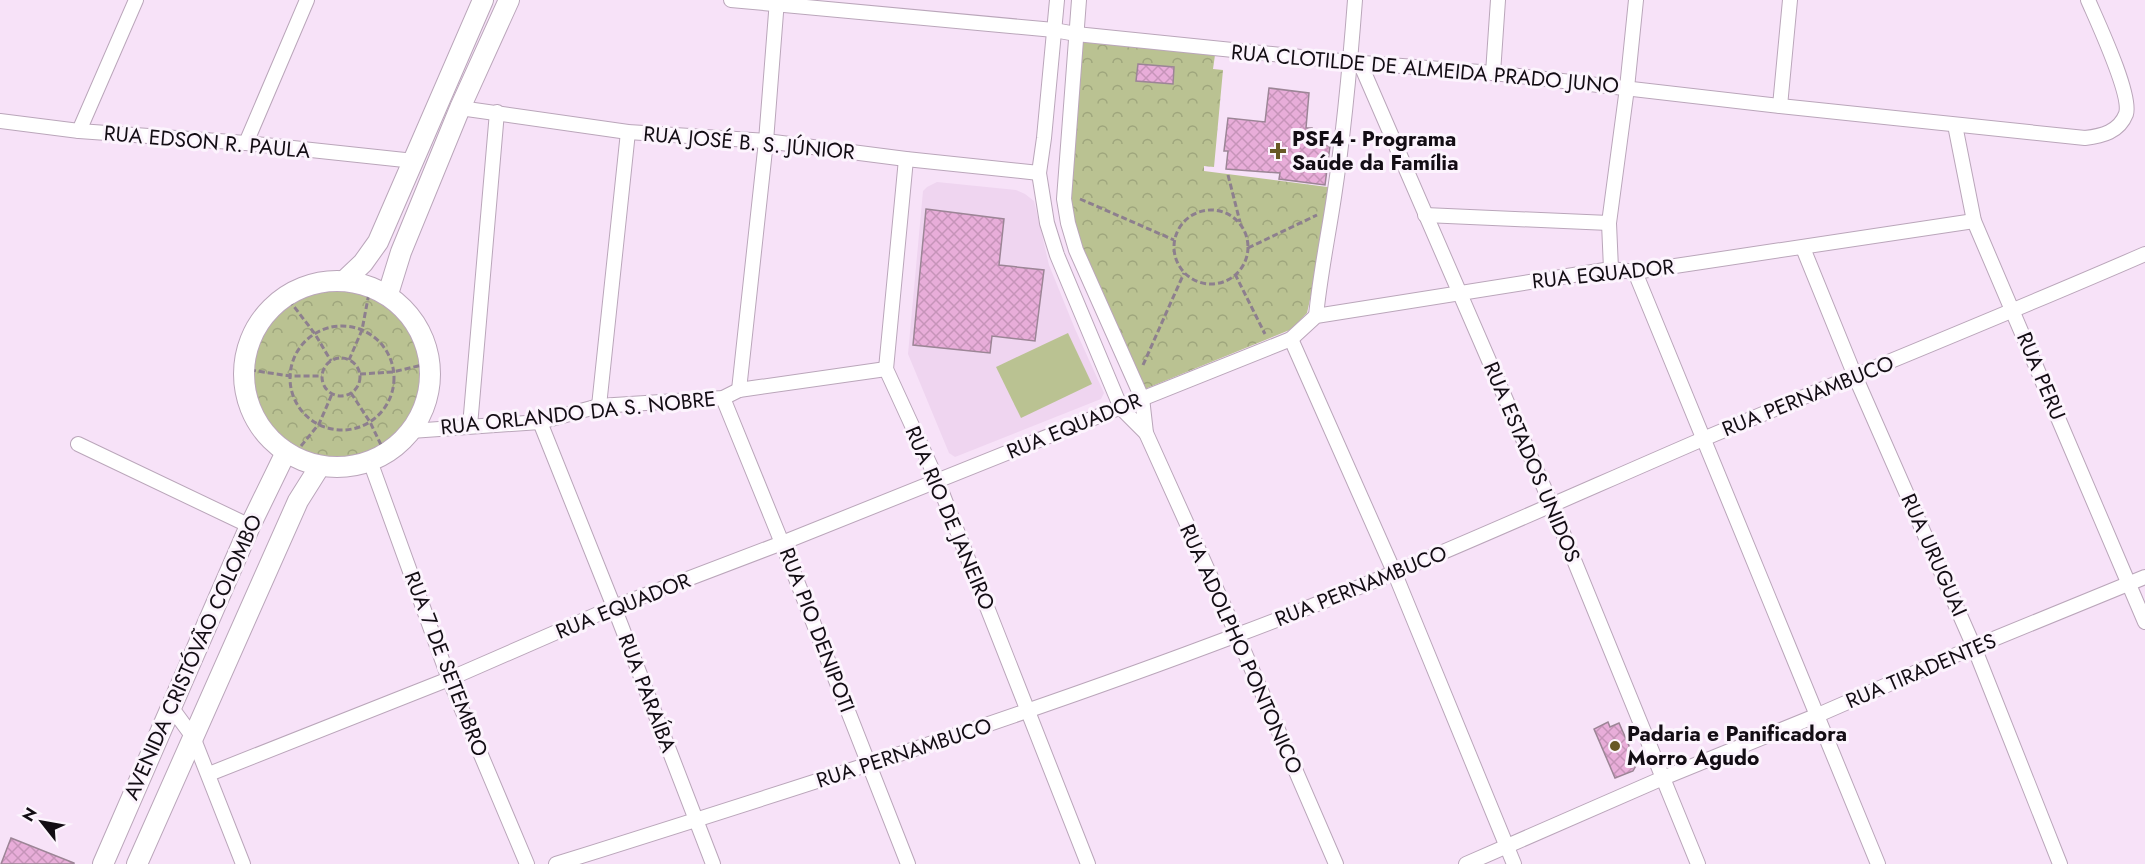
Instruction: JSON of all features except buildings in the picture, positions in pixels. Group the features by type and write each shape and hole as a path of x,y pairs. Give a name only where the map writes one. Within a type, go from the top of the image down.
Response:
{"main road":[{"path":"344,281 363,263 378,242 483,0"},
{"path":"378,294 401,252 460,108 509,0"},
{"path":"344,281 367,285 378,294 409,313 422,335 429,359 430,385 423,409 411,431 392,449 345,467 320,466 296,458 292,452 275,444 258,424 248,401 244,376 247,351 257,327 272,307 293,292 317,283 344,281"},
{"name":"AVENIDA CRISTÓVÃO COLOMBO","path":"103,864 249,526 292,452"},
{"name":"AVENIDA CRISTÓVÃO COLOMBO","path":"137,864 298,501 320,466"}],"street":[{"path":"79,131 136,0"},
{"path":"246,143 307,0"},
{"name":"RUA CLOTILDE DE ALMEIDA PRADO JUNO","path":"731,0 776,2 1054,30 1355,63 1493,73 2085,138 2101,136 2117,128 2126,112 2125,92 2088,0"},
{"name":"RUA ADOLPHO PONTONICO","path":"1057,0 1039,173 1047,223 1121,408 1146,434"},
{"name":"RUA ADOLPHO PONTONICO","path":"1079,0 1064,176 1064,199 1076,250 1142,398 1146,434 1237,635 1336,864"},
{"path":"1316,316 1320,275 1355,63 1355,0"},
{"path":"1493,73 1498,0"},
{"path":"1611,268 1609,223 1636,0"},
{"path":"1780,106 1790,0"},
{"path":"740,390 766,141 776,2"},
{"name":"RUA ESTADOS UNIDOS","path":"1355,63 1460,292 1552,506 1698,864"},
{"name":"RUA JOSÉ B. S. JÚNIOR","path":"460,108 628,132 766,141 1039,173"},
{"path":"470,426 497,112"},
{"name":"RUA EDSON R. PAULA","path":"0,121 79,131 246,143 414,161"},
{"name":"RUA PERU","path":"1955,125 1974,221 2145,622"},
{"path":"599,406 628,132"},
{"path":"886,369 906,159"},
{"path":"1425,215 1609,223"},
{"name":"RUA EQUADOR","path":"209,774 448,679 614,607 782,543 1291,339 1316,316 1611,268 1635,272 1974,221"},
{"name":"RUA URUGUAI","path":"1803,248 1855,376 1974,647 2060,864"},
{"name":"RUA PERNAMBUCO","path":"556,864 870,765 1029,712 1237,635 1395,574 1703,439 2145,254"},
{"path":"1635,272 1878,864"},
{"path":"1291,339 1395,574 1514,864"},
{"name":"RUA ORLANDO DA S. NOBRE","path":"411,431 540,422 599,406 723,398 740,390 886,369"},
{"name":"RUA RIO DE JANEIRO","path":"886,369 937,480 1088,864"},
{"name":"RUA PIO DENIPOTI","path":"723,398 909,864"},
{"name":"RUA PARAÍBA","path":"540,422 713,864"},
{"path":"78,444 249,526"},
{"name":"RUA 7 DE SETEMBRO","path":"376,454 448,679 527,864"},
{"name":"RUA TIRADENTES","path":"1466,864 1663,778 2145,577"},
{"path":"171,707 193,737 243,864"}],"path":[{"path":"1228,175 1241,224 1247,235 1246,260 1229,279 1217,284 1206,284 1194,280 1184,273 1177,263 1174,240 1178,228 1186,219 1208,209 1220,210 1232,215 1241,224"},
{"path":"1071,195 1174,240"},
{"path":"1248,248 1321,213"},
{"path":"1142,368 1184,273"},
{"path":"1235,274 1268,339"},
{"path":"349,360 378,294"},
{"path":"290,300 332,361"},
{"path":"337,325 354,326 370,333 383,345 392,361 391,396 382,411 370,422 354,429 338,430 319,424 307,417 296,404 290,388 295,355 305,340 315,334 320,330 337,325"},
{"path":"343,358 358,368 360,374 358,386 351,393 342,396 332,394 325,388 322,376 327,365 332,361 343,358"},
{"path":"360,374 393,372 422,365"},
{"path":"250,370 290,376 322,376"},
{"path":"351,393 370,422 376,454"},
{"path":"292,452 319,424 332,394"}],"shaded area":[{"path":"937,182 1016,190 1034,201 1049,265 1104,393 1101,399 955,457 949,453 908,354 923,191"}],"green space":[{"path":"1081,42 1215,55 1213,69 1223,70 1214,167 1204,166 1204,171 1335,188 1307,313 1292,329 1140,391 1138,378 1081,243 1073,216 1070,184"},
{"path":"336,286 369,293 384,301 397,312 408,325 416,340 423,373 416,406 408,421 397,434 384,445 369,453 336,460 303,453 288,445 275,434 264,421 256,406 249,373 256,340 264,325 275,312 288,301 303,293"},
{"path":"1068,333 1092,384 1021,418 996,367"}],"place":[{"name":"PSF4 - Programa Saúde da Família","path":"1278,151"},
{"name":"Padaria e Panificadora Morro Agudo","path":"1615,746"}]}
